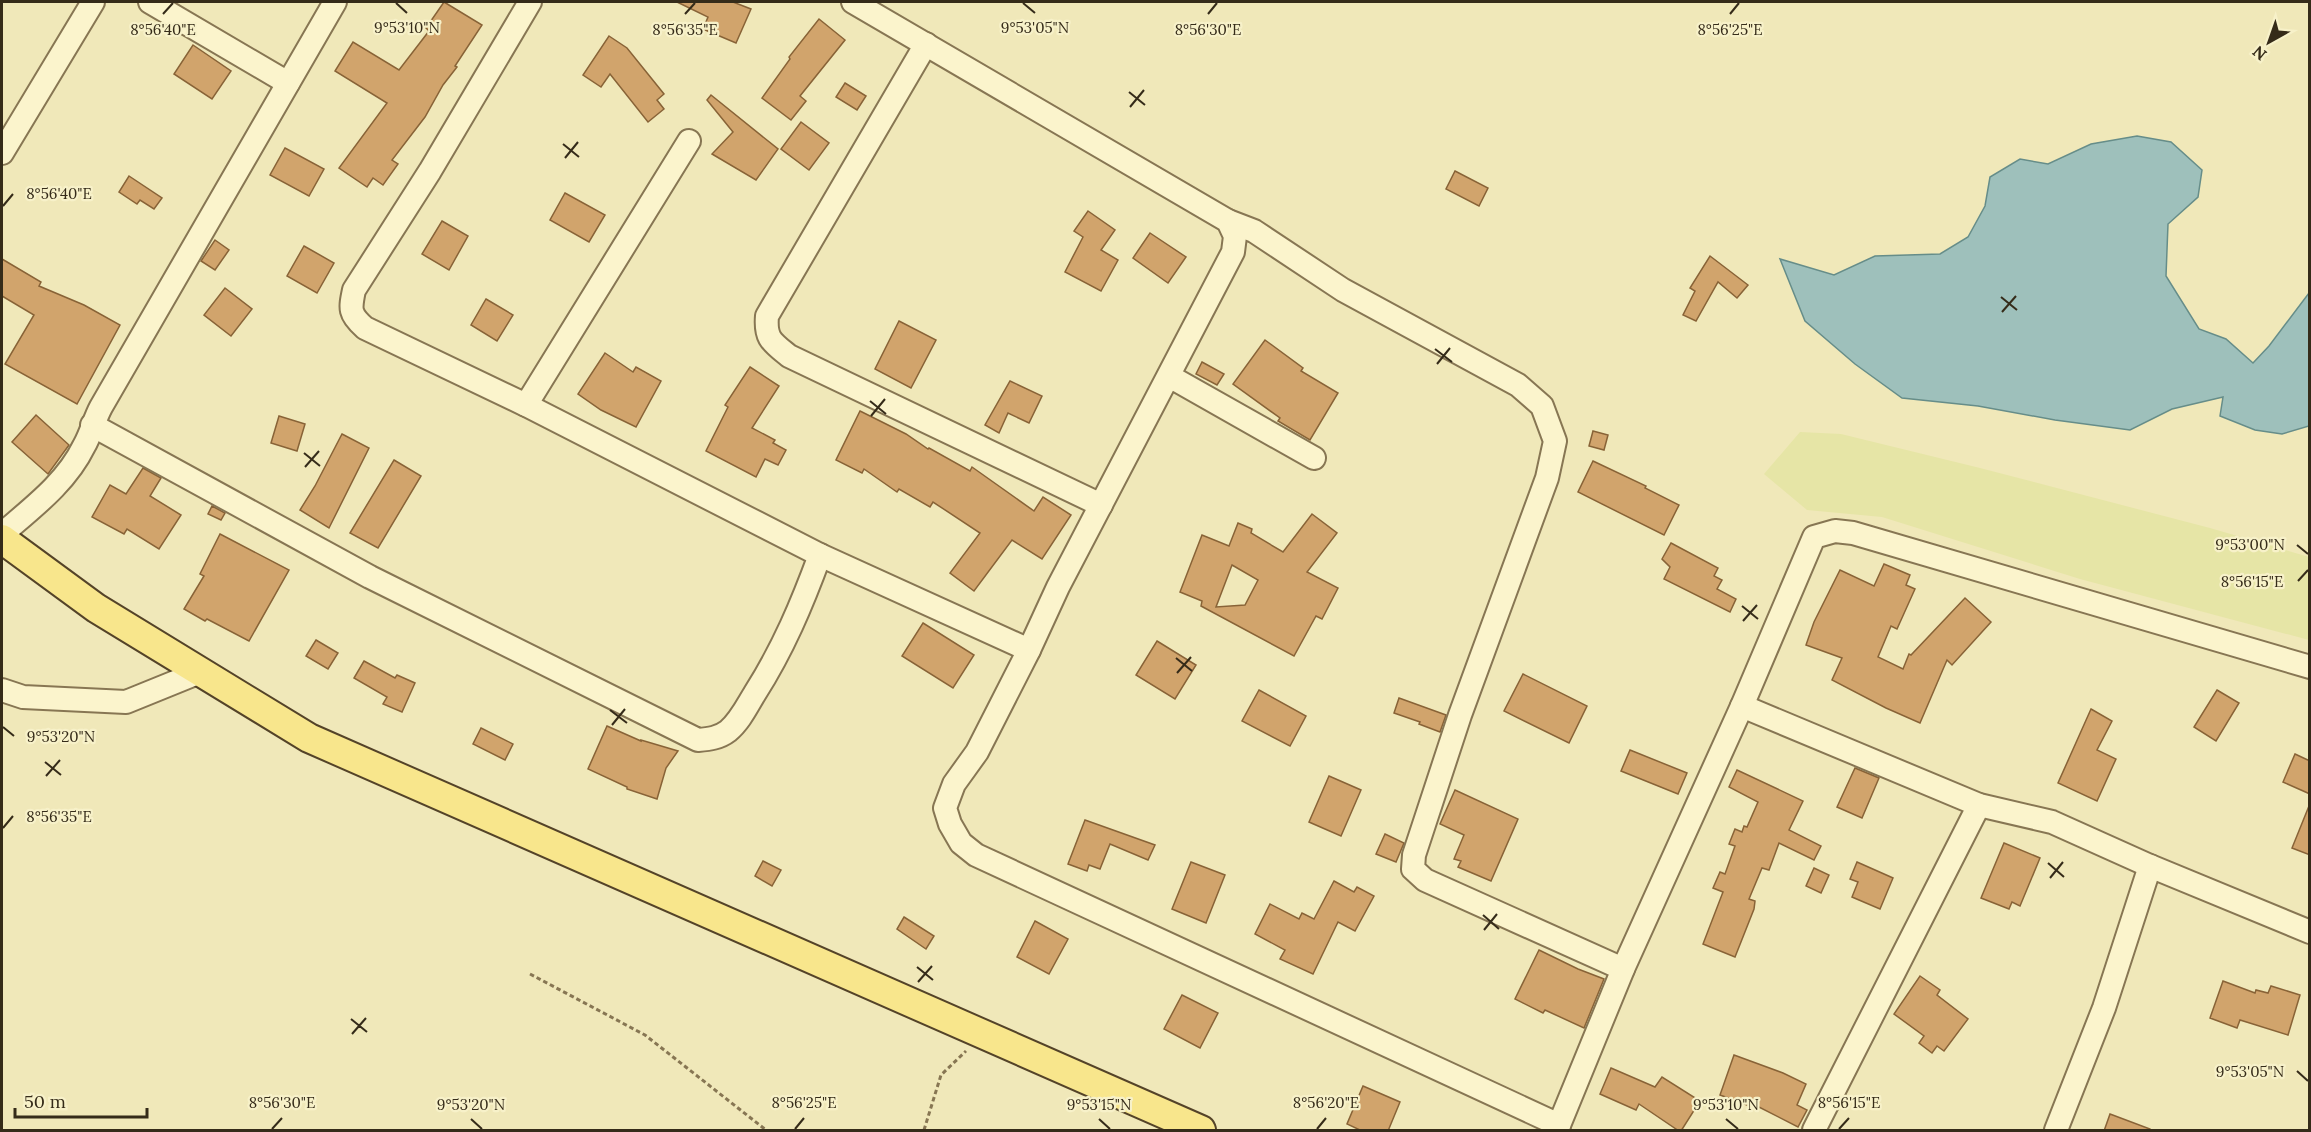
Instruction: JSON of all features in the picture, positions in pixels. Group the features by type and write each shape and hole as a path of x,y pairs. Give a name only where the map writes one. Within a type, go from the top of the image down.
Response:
{"main road":[{"path":"2,537 96,608 309,738 1201,1131"}],"street":[{"path":"2,153 93,2"},
{"path":"150,2 288,83"},
{"path":"2,537 59,483 85,444 92,425 335,2"},
{"path":"530,2 430,171 354,290 350,307 354,318 365,328 526,405 820,555 1029,650"},
{"path":"853,2 1228,221 1254,231 1343,290 1518,385 1542,406 1555,441 1547,478 1460,716 1414,855 1413,869 1425,880 1623,969"},
{"path":"926,44 767,316 766,331 775,345 789,356 1101,505"},
{"path":"526,405 689,141"},
{"path":"1228,221 1235,236 1233,252 1058,588 977,752 954,784 945,808 950,824 961,843 976,855 1558,1128 1623,969 1742,706 1814,537 1835,531 1853,533 2310,667"},
{"path":"1168,376 1314,458"},
{"path":"92,425 370,577 698,740 712,739 727,732 739,719 773,664 799,613 820,555"},
{"path":"2,690 23,697 126,702 200,672"},
{"path":"1742,706 1979,805 2052,822 2150,866 2310,932"},
{"path":"1814,1131 1979,805"},
{"path":"2056,1131 2104,1008 2150,866"}],"path":[{"path":"530,974 645,1035 766,1131"},
{"path":"924,1131 941,1075 982,1035"}],"shaded area":[{"path":"1800,432 1841,434 1980,468 2210,528 2309,557 2309,640 2080,579 1882,517 1807,510 1764,474"}],"water":[{"path":"2137,136 2171,142 2202,170 2198,197 2168,224 2166,276 2199,329 2226,339 2253,363 2269,346 2309,293 2309,426 2282,434 2255,430 2220,416 2223,397 2172,409 2130,430 2055,420 1978,406 1902,398 1855,364 1805,321 1780,259 1834,275 1875,256 1940,254 1968,237 1985,206 1990,177 2020,159 2048,164 2091,144"}],"building":[{"path":"444,2 482,25 425,117 392,160 398,164 383,185 373,178 367,187 339,168 387,103 335,71 353,42 399,70 429,31 426,28"},
{"path":"677,2 733,2 751,9 736,43 703,29 708,17"},
{"path":"819,19 845,40 800,96 806,101 791,120 762,98 790,59 789,57"},
{"path":"609,36 627,48 664,94 657,100 664,109 648,122 610,74 601,87 583,75"},
{"path":"193,45 231,71 212,99 174,74"},
{"path":"845,83 866,96 857,110 836,97"},
{"path":"711,95 778,149 756,180 712,154 733,132 707,100"},
{"path":"801,122 829,143 809,170 781,149"},
{"path":"285,148 324,169 309,196 270,175"},
{"path":"1455,171 1488,188 1479,206 1446,189"},
{"path":"129,176 162,198 154,209 140,200 137,204 119,192"},
{"path":"565,193 605,215 589,242 550,220"},
{"path":"1088,211 1115,230 1101,250 1118,260 1101,291 1065,272 1083,237 1074,231"},
{"path":"442,221 468,236 449,270 422,254"},
{"path":"1150,233 1186,257 1168,283 1133,258"},
{"path":"215,240 229,250 215,270 201,261"},
{"path":"304,246 334,263 317,293 287,276"},
{"path":"1710,256 1748,285 1737,298 1718,282 1696,321 1683,315 1695,291 1690,288"},
{"path":"2,259 41,282 39,286 84,305 120,325 77,404 5,364 34,315 2,296"},
{"path":"225,288 252,309 231,336 204,315"},
{"path":"486,299 513,315 497,341 471,325"},
{"path":"899,321 936,340 911,388 875,369"},
{"path":"1265,340 1303,368 1301,371 1338,393 1310,440 1278,421 1280,418 1233,384"},
{"path":"605,353 633,372 636,367 661,381 636,427 601,410 578,394"},
{"path":"1202,362 1224,374 1217,385 1196,374"},
{"path":"750,367 779,386 752,428 775,440 773,443 786,450 778,465 765,459 756,477 706,451 728,407 725,405"},
{"path":"1010,381 1042,396 1029,423 1008,413 999,433 985,425"},
{"path":"860,411 906,434 928,449 970,471 972,467 1034,511 1043,497 1071,515 1042,559 1012,540 974,591 950,573 980,533 933,502 930,507 899,489 897,492 864,469 862,473 836,460"},
{"path":"36,415 69,445 48,474 12,442"},
{"path":"279,416 305,424 297,451 271,443"},
{"path":"1593,431 1608,435 1604,450 1589,446"},
{"path":"342,434 369,448 329,528 300,510"},
{"path":"394,460 421,476 378,548 350,533"},
{"path":"1593,461 1646,486 1645,488 1679,505 1664,535 1578,492"},
{"path":"143,468 161,478 150,496 181,515 159,549 127,529 124,534 92,517 110,485 126,494"},
{"path":"212,506 225,513 221,520 208,514"},
{"path":"1312,514 1337,533 1307,572 1338,588 1322,619 1316,616 1294,656 1201,606 1202,601 1180,592 1202,535 1229,546 1238,523 1252,529 1251,533 1283,552","holes":["1232,565 1258,580 1245,605 1216,607"]},
{"path":"220,534 289,570 249,641 184,609 204,576 200,574"},
{"path":"1671,543 1718,568 1714,576 1722,580 1717,589 1736,599 1730,612 1664,579 1670,567 1662,559"},
{"path":"1884,564 1910,575 1906,585 1915,589 1897,629 1891,626 1878,657 1903,669 1909,654 1911,655 1965,598 1991,622 1952,665 1947,660 1920,723 1832,680 1842,658 1806,645 1814,622 1840,570 1874,586"},
{"path":"923,623 974,655 953,688 902,656"},
{"path":"316,640 338,653 328,669 306,656"},
{"path":"1157,641 1196,665 1175,699 1136,675"},
{"path":"364,661 395,678 397,675 415,683 402,712 383,704 387,697 354,678"},
{"path":"1523,674 1587,706 1569,743 1504,711"},
{"path":"1259,690 1306,716 1290,746 1242,721"},
{"path":"2217,690 2239,703 2216,741 2194,727"},
{"path":"1399,698 1446,715 1440,732 1394,713"},
{"path":"2091,709 2112,721 2097,750 2116,759 2097,801 2058,783"},
{"path":"607,726 641,741 678,751 666,768 657,799 627,789 588,769"},
{"path":"481,728 513,744 505,760 473,744"},
{"path":"1630,750 1687,773 1678,794 1621,771"},
{"path":"2295,754 2310,761 2310,794 2283,782"},
{"path":"1855,768 1879,778 1862,818 1837,807"},
{"path":"1737,770 1803,801 1789,830 1821,846 1814,860 1779,843 1769,870 1762,868 1749,899 1755,901 1754,909 1735,957 1703,944 1723,892 1713,888 1720,872 1725,874 1735,846 1729,844 1735,829 1742,832 1744,826 1747,827 1758,802 1729,787"},
{"path":"1329,776 1361,790 1341,836 1309,822"},
{"path":"1455,790 1518,819 1491,881 1458,867 1461,861 1454,859 1464,835 1440,824"},
{"path":"2310,806 2310,855 2292,848"},
{"path":"1085,820 1155,845 1148,860 1110,844 1100,869 1089,865 1087,871 1068,864"},
{"path":"1385,834 1404,843 1396,862 1376,854"},
{"path":"2004,843 2040,858 2020,906 2012,902 2009,909 1981,898"},
{"path":"763,861 781,870 772,886 755,876"},
{"path":"1191,862 1225,875 1206,923 1172,909"},
{"path":"1857,862 1893,878 1880,909 1852,897 1858,882 1850,879"},
{"path":"1814,868 1829,875 1821,893 1806,886"},
{"path":"1334,881 1354,892 1357,887 1374,896 1355,931 1338,922 1313,974 1280,959 1285,950 1255,934 1270,904 1299,919 1302,913 1314,919"},
{"path":"904,917 934,936 926,949 897,929"},
{"path":"1035,921 1068,939 1049,974 1017,957"},
{"path":"1539,950 1604,979 1584,1028 1545,1010 1543,1013 1515,999"},
{"path":"1920,976 1940,990 1937,995 1968,1019 1944,1051 1937,1046 1932,1053 1919,1043 1924,1036 1894,1014"},
{"path":"2223,981 2255,993 2256,990 2268,993 2271,986 2300,995 2288,1035 2240,1020 2237,1028 2210,1018"},
{"path":"1182,995 1218,1013 1200,1048 1164,1029"},
{"path":"1734,1055 1806,1084 1797,1105 1807,1110 1798,1127 1759,1107 1758,1109 1720,1095"},
{"path":"1611,1068 1655,1087 1662,1077 1700,1101 1679,1131 1639,1104 1636,1110 1600,1094"},
{"path":"1363,1086 1400,1102 1388,1131 1362,1131 1347,1124"},
{"path":"2110,1114 2150,1129 2150,1131 2104,1131"}]}
